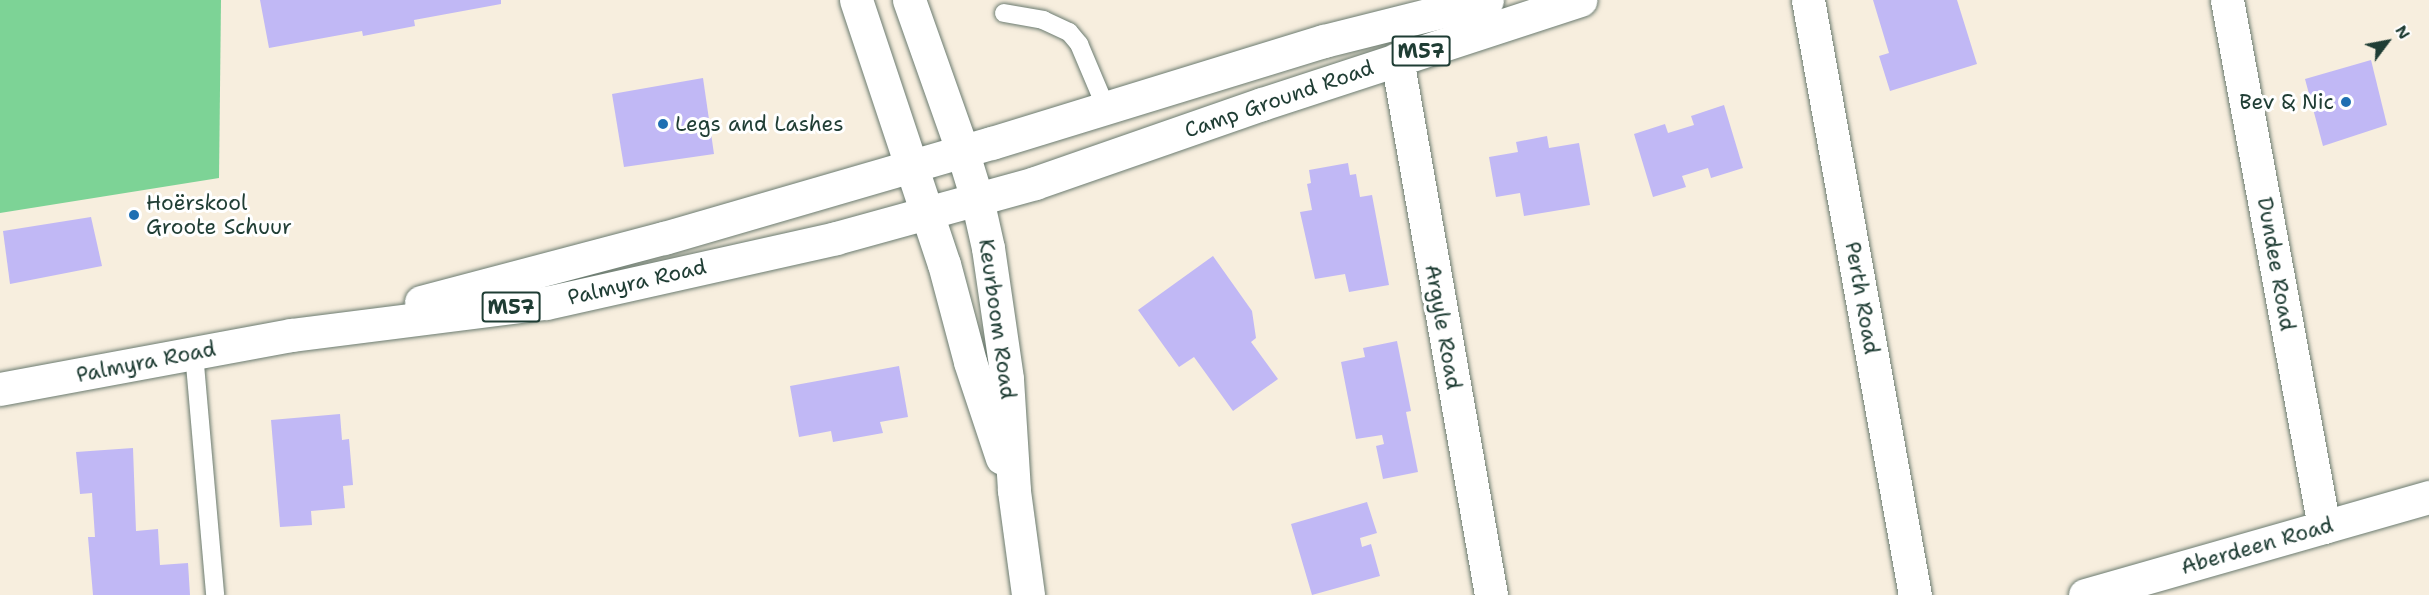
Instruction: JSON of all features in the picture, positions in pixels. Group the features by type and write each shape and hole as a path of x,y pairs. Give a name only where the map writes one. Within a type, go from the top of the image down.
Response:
{"main road":[{"name":"Keurboom Road","path":"856,0 928,214 970,362 1014,491"},
{"name":"Keurboom Road","path":"909,0 962,150 977,199 988,248 1007,379 1014,491 1028,595"},
{"name":"Camp Ground Road","path":"962,150 1324,40 1487,0"},
{"name":"Camp Ground Road","path":"977,199 1035,183 1397,59 1580,0"},
{"name":"Perth Road","path":"1808,0 1915,595"},
{"name":"Dundee Road","path":"2227,0 2324,527"},
{"name":"Argyle Road","path":"1397,59 1491,595"},
{"name":"Palmyra Road","path":"291,335 663,238 962,150"},
{"name":"Palmyra Road","path":"0,389 291,335 546,303 836,238 977,199"},
{"name":"Aberdeen Road","path":"2085,595 2429,497"}],"lane":[{"path":"1004,13 1044,20 1069,32 1079,44 1106,108"},
{"path":"194,353 215,595"}],"green space":[{"path":"0,0 221,0 219,178 0,213"}],"building":[{"path":"260,0 501,0 501,4 414,20 415,26 363,36 362,31 269,48"},
{"path":"1873,0 1957,0 1977,64 1890,91 1879,56 1889,53"},
{"name":"Bev & Nic","path":"2371,60 2387,125 2323,146 2305,79"},
{"name":"Legs and Lashes","path":"703,78 714,154 624,167 612,94"},
{"path":"1724,105 1743,168 1711,178 1708,168 1682,176 1686,187 1653,197 1634,134 1665,124 1668,133 1694,125 1691,116"},
{"path":"1547,136 1549,148 1579,143 1590,205 1524,216 1520,193 1496,197 1489,157 1518,152 1516,142"},
{"path":"1348,163 1350,175 1356,174 1360,197 1372,195 1389,285 1349,292 1345,274 1315,279 1300,212 1312,210 1307,184 1311,183 1309,170"},
{"path":"91,217 102,266 10,284 3,231"},
{"path":"1213,256 1252,311 1256,338 1251,342 1278,379 1233,411 1194,357 1179,367 1138,310"},
{"path":"1397,341 1411,411 1406,412 1418,472 1383,479 1376,446 1384,444 1382,435 1356,439 1341,362 1365,357 1363,348"},
{"path":"899,366 908,417 880,422 883,433 833,442 831,431 799,437 790,386"},
{"path":"340,414 342,440 349,439 353,485 343,486 345,508 311,511 312,525 280,527 271,420"},
{"path":"133,448 136,531 158,529 160,565 188,563 190,595 93,595 88,537 95,537 92,493 80,494 76,452"},
{"path":"1367,502 1377,533 1360,538 1362,547 1371,544 1380,576 1312,595 1291,524"}],"place":[{"name":"Bev & Nic","path":"2346,102"},
{"name":"Legs and Lashes","path":"663,124"},
{"name":"Hoërskool Groote Schuur","path":"134,215"}]}
